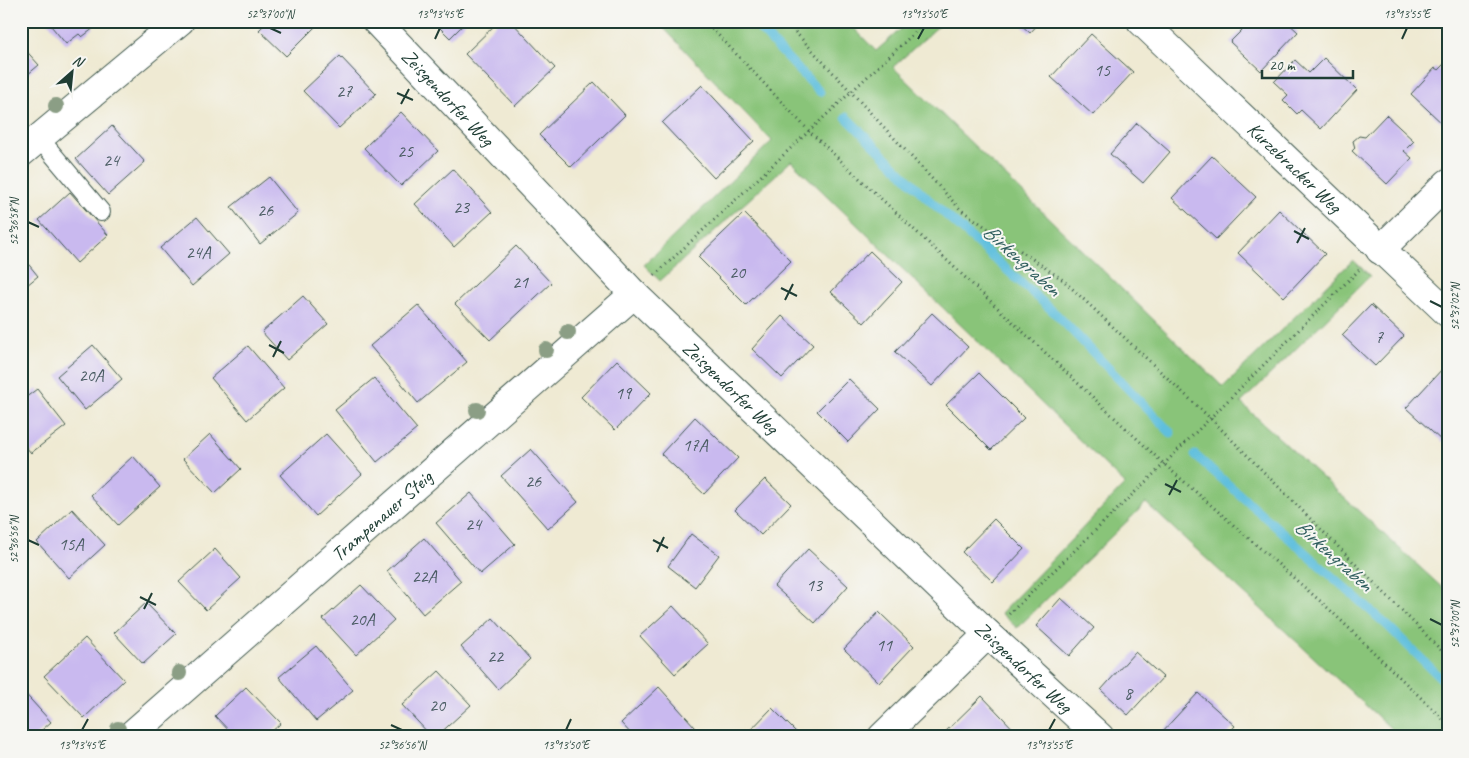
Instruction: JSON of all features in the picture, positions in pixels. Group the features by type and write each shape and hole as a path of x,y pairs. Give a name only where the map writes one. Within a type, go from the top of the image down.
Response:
{"street":[{"path":"30,146 180,21"},
{"name":"Zeisgendorfer Weg","path":"376,21 634,294 988,634 1100,737"},
{"name":"Kurzebracker Weg","path":"1141,21 1448,313"},
{"path":"1380,250 1448,183"},
{"name":"Trampenauer Steig","path":"128,737 634,294"},
{"path":"882,737 988,634"}],"lane":[{"path":"30,146 101,212"}],"path":[{"path":"705,21 809,131 1164,464 1328,608 1448,724"},
{"path":"784,21 961,210 1063,280 1210,418 1448,657"},
{"path":"634,294 927,21"},
{"path":"988,634 1164,464 1380,250"}],"green space":[{"path":"657,21 847,21 876,51 910,21 944,21 893,67 1223,387 1353,260 1370,276 1241,403 1448,593 1448,737 1400,737 1146,503 1017,628 1001,613 1125,484 791,161 660,281 644,265 772,141"}],"building":[{"path":"47,21 95,21 91,25 94,28 82,37 79,34 66,44"},
{"path":"268,21 311,21 316,26 286,56 259,30"},
{"path":"433,21 467,21 450,38"},
{"path":"499,21 511,21 555,68 515,106 465,54"},
{"path":"1017,21 1041,21 1030,33"},
{"path":"1244,21 1286,21 1298,32 1261,71 1230,42 1243,29 1239,26"},
{"path":"1091,34 1133,72 1093,115 1051,77"},
{"path":"21,45 39,65 21,80"},
{"path":"340,56 376,94 339,128 303,91"},
{"path":"1324,58 1357,90 1321,129 1301,110 1297,114 1283,100 1288,95 1274,82 1295,60 1309,73"},
{"path":"1447,61 1448,124 1445,126 1411,94 1435,68 1438,70"},
{"path":"594,82 625,115 571,167 539,135"},
{"path":"702,85 754,141 714,178 662,123"},
{"path":"401,112 438,151 401,186 364,148"},
{"path":"1386,115 1414,141 1404,151 1412,158 1387,184 1352,151 1355,148 1353,141 1359,136 1365,137"},
{"path":"1137,123 1170,152 1143,183 1110,154"},
{"path":"112,126 145,162 108,195 76,159"},
{"path":"1212,156 1256,197 1216,239 1172,198"},
{"path":"453,169 492,212 454,247 415,204"},
{"path":"269,177 298,213 260,244 231,207"},
{"path":"70,192 108,235 77,263 39,220"},
{"path":"1279,210 1325,254 1284,297 1238,253"},
{"path":"744,213 791,261 746,305 698,257"},
{"path":"197,217 229,254 192,286 160,248"},
{"path":"516,246 551,283 490,340 455,304"},
{"path":"870,251 902,282 864,323 831,292"},
{"path":"21,255 38,276 21,290"},
{"path":"303,296 328,324 287,360 262,332"},
{"path":"418,305 467,362 418,403 370,346"},
{"path":"1371,305 1404,336 1375,366 1342,335"},
{"path":"932,313 968,347 932,386 895,352"},
{"path":"782,316 813,345 782,378 752,349"},
{"path":"93,345 122,379 85,410 57,376"},
{"path":"248,346 284,388 247,420 211,378"},
{"path":"617,360 651,393 615,430 581,397"},
{"path":"1444,367 1448,371 1448,437 1443,442 1406,408"},
{"path":"979,373 1024,418 991,450 946,405"},
{"path":"374,378 417,429 377,462 335,410"},
{"path":"849,379 880,409 848,442 817,411"},
{"path":"37,389 66,426 31,453 21,441 21,401"},
{"path":"695,417 738,458 704,494 661,454"},
{"path":"210,434 241,469 215,493 183,459"},
{"path":"326,434 362,474 316,516 280,475"},
{"path":"531,449 578,502 548,529 501,476"},
{"path":"133,456 160,487 118,525 91,495"},
{"path":"765,479 791,504 761,535 735,510"},
{"path":"471,493 515,544 480,574 436,523"},
{"path":"72,509 105,545 69,578 37,542"},
{"path":"994,519 1024,549 993,582 962,552"},
{"path":"691,534 719,555 695,587 668,566"},
{"path":"424,538 461,581 423,614 387,571"},
{"path":"215,549 241,578 206,610 179,582"},
{"path":"808,549 848,586 815,623 774,586"},
{"path":"361,585 394,620 356,655 323,619"},
{"path":"1061,598 1094,628 1069,656 1036,626"},
{"path":"146,603 176,634 143,664 114,633"},
{"path":"673,606 708,644 675,674 640,636"},
{"path":"879,612 914,646 879,683 844,649"},
{"path":"493,618 530,659 498,689 461,647"},
{"path":"85,638 124,680 84,718 44,676"},
{"path":"316,646 353,690 316,721 279,677"},
{"path":"1135,652 1163,677 1128,715 1101,690"},
{"path":"439,671 471,705 436,737 432,737 402,705"},
{"path":"246,687 281,723 266,737 235,737 215,716"},
{"path":"659,687 704,737 634,737 621,723"},
{"path":"21,689 51,722 34,737 21,737"},
{"path":"1198,693 1235,726 1225,737 1166,737 1161,733"},
{"path":"982,696 1021,737 940,737"},
{"path":"772,708 801,737 744,737"}],"waterway":[{"name":"Birkengraben","path":"752,21 820,92"},
{"name":"Birkengraben","path":"846,117 927,198 1056,314 1171,433"},
{"name":"Birkengraben","path":"1195,455 1389,627 1448,685"}]}
